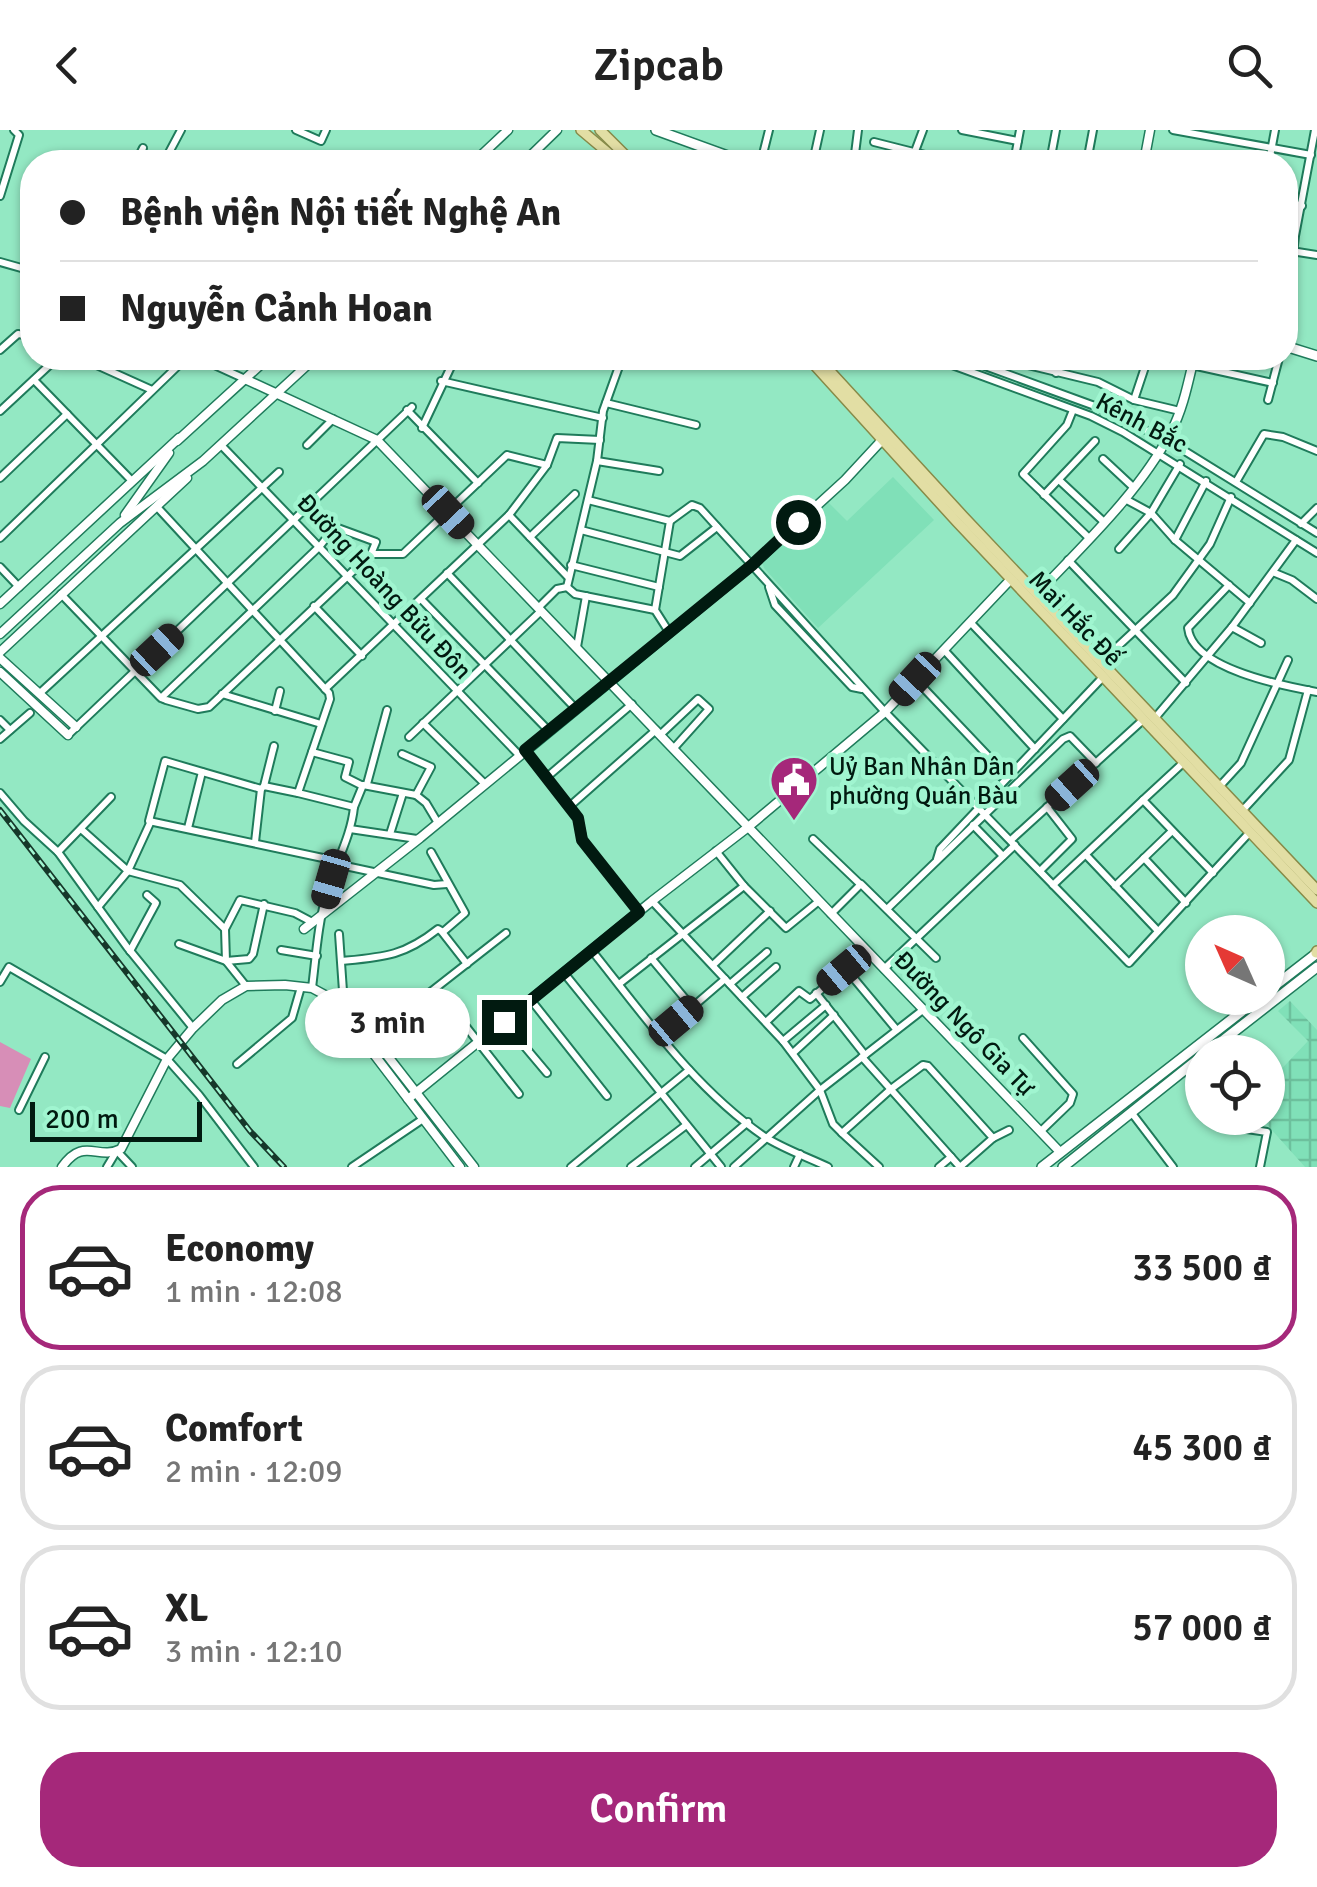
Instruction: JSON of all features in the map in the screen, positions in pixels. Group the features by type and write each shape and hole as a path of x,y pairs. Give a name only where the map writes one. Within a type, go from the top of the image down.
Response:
{"main road":[{"path":"581,130 601,150"},
{"path":"600,130 620,150"},
{"path":"656,130 711,150"},
{"name":"Mai Hắc Đế","path":"821,370 1011,579 1101,662 1184,762 1317,903"},
{"name":"Mai Hắc Đế","path":"827,370 883,439 1037,594 1104,676 1220,786 1317,890"},
{"path":"1285,977 1317,952"},
{"path":"1285,992 1317,967"},
{"path":"1042,1167 1236,1015"},
{"path":"1230,1035 1256,1015"},
{"path":"1227,1022 1236,1031"},
{"path":"1060,1152 1069,1165 1185,1071"},
{"path":"1132,1096 1136,1108"}],"street":[{"path":"0,196 19,135 14,130"},
{"path":"296,130 322,141 326,130"},
{"path":"487,150 508,130"},
{"path":"540,150 557,130"},
{"path":"962,130 1018,141"},
{"path":"1016,150 1020,130"},
{"path":"1173,130 1205,132 1283,150"},
{"path":"1234,140 1236,130"},
{"path":"1272,148 1275,130"},
{"path":"1298,223 1315,130"},
{"path":"874,142 906,150"},
{"path":"1298,153 1312,155"},
{"path":"1298,205 1302,206"},
{"path":"0,350 20,334"},
{"path":"0,411 44,370"},
{"path":"108,370 152,390"},
{"path":"0,538 173,370"},
{"path":"225,370 245,379"},
{"path":"0,604 255,370"},
{"path":"76,727 0,656 61,594 158,508 302,370"},
{"path":"422,428 448,370"},
{"path":"567,588 597,461 606,402 618,370"},
{"name":"Kênh Bắc","path":"965,370 1091,416 1159,451 1317,552"},
{"name":"Kênh Bắc","path":"996,370 1092,405 1166,440 1317,533"},
{"path":"1000,383 1005,370"},
{"path":"1046,370 1098,382 1134,400 1180,411"},
{"path":"1134,400 1144,370"},
{"path":"1037,594 1134,487 1159,451 1180,411 1191,370"},
{"path":"1223,370 1273,383"},
{"path":"1268,400 1276,370"},
{"name":"Đường Ngô Gia Tự","path":"245,379 377,440 1060,1152"},
{"path":"34,380 132,481"},
{"path":"441,381 603,418"},
{"path":"606,402 696,425"},
{"path":"0,672 68,735 409,408 422,428 478,484"},
{"path":"1073,410 1067,425 1023,473 1088,538"},
{"path":"0,478 67,414"},
{"path":"306,445 333,419"},
{"path":"1236,482 1264,434 1283,436 1317,451"},
{"path":"325,688 509,514 547,465 559,437 600,440"},
{"path":"120,523 179,438"},
{"path":"246,986 226,961 225,929 238,901 264,904 308,926 752,566 883,439"},
{"path":"1044,496 1095,440"},
{"name":"Đường Hoàng Bửu Đôn","path":"221,444 457,691 547,776 578,818 582,840 639,912"},
{"path":"370,554 403,554 510,454 547,465"},
{"path":"1103,459 1134,487"},
{"path":"0,634 120,523 204,461"},
{"path":"597,461 659,472"},
{"path":"1118,548 1151,513 1180,464"},
{"path":"40,693 279,472"},
{"path":"1059,480 1104,522"},
{"path":"1175,540 1206,481"},
{"path":"530,537 575,494"},
{"path":"1101,662 1171,598 1210,544 1231,497"},
{"path":"1124,498 1151,513 1175,540 1250,603"},
{"path":"588,500 670,520 692,505 700,508 769,586 793,624 864,688 1128,963 1250,832"},
{"path":"158,508 325,688 330,699 298,793"},
{"path":"1300,524 1317,508"},
{"path":"509,514 568,577"},
{"path":"668,632 655,610 670,520"},
{"path":"61,594 161,698 202,710 370,554 376,542 334,527 320,546 161,698"},
{"path":"581,530 680,556 717,528"},
{"path":"884,968 1003,856 1047,807 1186,683 1296,540"},
{"path":"1068,560 1186,683"},
{"path":"571,565 659,587"},
{"path":"0,567 18,586"},
{"path":"447,573 575,708"},
{"path":"1274,573 1292,580 1317,599"},
{"path":"412,1096 747,828 885,712 1011,579"},
{"path":"1229,586 1186,630 1208,655 1250,679 1313,691 1289,760 1242,811"},
{"path":"408,737 484,666 557,589 567,588 586,596 655,610"},
{"path":"577,647 586,596"},
{"path":"421,598 548,730"},
{"path":"314,606 362,656"},
{"path":"971,623 1063,719"},
{"path":"1232,627 1261,643"},
{"path":"945,651 1035,749"},
{"path":"1220,786 1241,763 1288,660"},
{"path":"887,909 972,825 1008,777 1104,676"},
{"path":"915,679 1008,777"},
{"path":"274,711 280,692"},
{"path":"222,694 320,724"},
{"path":"570,806 698,698 709,709 674,748"},
{"path":"547,776 632,704"},
{"path":"312,988 321,916 387,710"},
{"path":"0,739 30,714"},
{"path":"0,720 10,730"},
{"path":"423,723 485,784"},
{"path":"936,861 940,848 1070,736 1096,763"},
{"path":"255,842 274,746"},
{"path":"312,752 349,762 345,777 364,785 416,795 426,802 438,823"},
{"path":"402,754 431,766 416,795"},
{"path":"98,906 128,870 151,821 165,761 354,807"},
{"path":"1053,885 1184,762"},
{"path":"188,828 202,772"},
{"path":"0,793 58,852 130,951 193,1028"},
{"path":"390,834 403,793"},
{"path":"58,852 111,797"},
{"path":"1144,800 1214,873"},
{"path":"1040,870 1072,839 1047,807"},
{"path":"151,821 434,886 447,884"},
{"path":"972,825 1003,856"},
{"path":"350,829 418,840"},
{"path":"81,830 128,870 180,885 225,929"},
{"path":"1115,886 1172,832"},
{"path":"814,839 936,958"},
{"path":"716,851 744,886 787,928 818,901"},
{"path":"431,852 466,911 442,932"},
{"path":"1086,856 1158,931"},
{"path":"1144,858 1186,903"},
{"path":"831,914 861,884"},
{"path":"619,984 744,886"},
{"path":"130,951 156,903 148,895"},
{"path":"652,901 783,1041 820,1090 833,1124 879,1167"},
{"path":"179,944 226,961 252,956 264,904"},
{"path":"712,966 770,911"},
{"path":"342,960 405,952 438,929 467,964"},
{"path":"373,1038 506,933"},
{"path":"338,934 344,1015 474,1167"},
{"path":"281,950 316,956"},
{"path":"592,952 688,1070 766,1137 828,1167"},
{"path":"660,1035 766,952"},
{"path":"651,958 692,1007"},
{"path":"0,982 9,967 167,1059 254,1167"},
{"path":"742,997 776,967"},
{"path":"766,1022 799,992 808,999 846,969 896,1029"},
{"path":"564,974 721,1167"},
{"path":"107,1167 127,1140 167,1059 222,1000 246,986 312,988 351,1009 412,1096 423,1120 460,1167"},
{"path":"236,1064 292,1018 300,987"},
{"path":"816,993 891,1089 960,1167 993,1138 1009,1130"},
{"path":"531,1000 606,1096"},
{"path":"783,1041 826,1005"},
{"path":"734,1167 820,1090 924,1009"},
{"path":"420,1032 451,1010 519,1094"},
{"path":"792,1054 834,1015"},
{"path":"504,1022 547,1073"},
{"path":"1022,1038 1073,1094 1070,1103 1041,1131"},
{"path":"19,1110 45,1057"},
{"path":"842,1134 891,1089 926,1065 993,1138"},
{"path":"570,1167 688,1070"},
{"path":"1136,1108 1173,1167"},
{"path":"352,1167 423,1120"},
{"path":"695,1167 748,1122"},
{"path":"631,1167 685,1126"},
{"path":"1260,1167 1266,1135"},
{"path":"62,1167 75,1152 86,1148 117,1152 132,1167"},
{"path":"794,1167 800,1154"},
{"path":"939,1167 951,1158"}],"shaded area":[{"path":"893,477 934,520 818,628 762,561 826,500 847,521"},
{"path":"1290,1001 1317,1030 1317,1167 1305,1167 1276,1135 1285,1135 1285,1065 1308,1041 1282,1015"},
{"path":"0,1042 31,1059 10,1108 0,1106"}],"railway":[{"path":"0,810 250,1131 284,1167"}],"place":[{"name":"Uỷ Ban Nhân Dân phường Quán Bàu","path":"794,822"}],"route":[{"path":"504,1022 639,912 582,840 578,818 525,750 752,565 798,522"}]}
